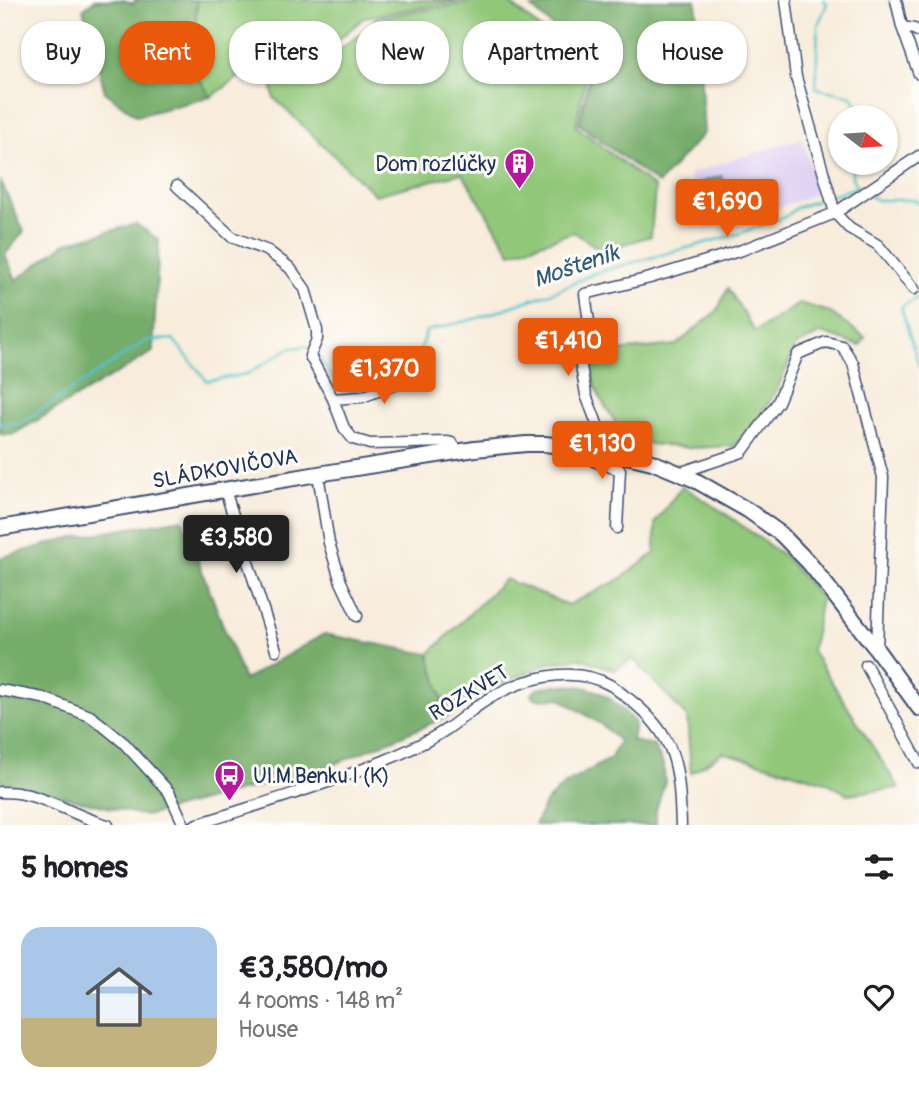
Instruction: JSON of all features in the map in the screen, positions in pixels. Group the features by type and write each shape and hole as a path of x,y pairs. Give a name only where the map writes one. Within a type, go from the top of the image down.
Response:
{"main road":[{"name":"SLÁDKOVIČOVA","path":"0,528 458,451 526,444 592,449 643,460 679,473 720,494 781,534 810,564 919,708"}],"street":[{"path":"786,0 796,77 835,213 849,228 878,245 914,289"},
{"path":"896,0 902,27 919,74"},
{"path":"902,27 919,32"},
{"path":"643,460 599,429 586,395 581,366 585,349 592,343 585,294 650,278 742,250 835,213 919,156"},
{"name":"SLÁDKOVIČOVA","path":"177,186 232,237 268,251 290,268 305,289 317,330 317,339 310,356 333,399 344,428 353,439 370,444 447,442 452,443 458,451"},
{"path":"679,473 741,452 778,402 798,354 825,342 842,346 853,363 883,477 877,650"},
{"path":"333,399 362,397 397,384 418,368"},
{"path":"592,449 591,457 594,461 620,470 617,528"},
{"path":"318,474 329,542 341,582 357,616"},
{"path":"225,490 276,650"},
{"path":"866,665 919,763"},
{"name":"ROZKVET","path":"195,825 386,760 448,729 503,691 524,681 556,675 585,677 613,687 642,709 664,734 673,754 680,789 681,825"},
{"path":"0,690 43,698 96,720 124,743 169,792 184,825"},
{"path":"0,792 23,794 108,825"}],"shaded area":[{"path":"802,138 818,192 804,199 707,229 689,174"}],"green space":[{"path":"95,0 124,0 134,4 135,0 197,0 196,21 119,21 119,84 202,84 211,97 137,116 105,92 103,84 105,84 105,21 86,21 83,9"},
{"path":"197,0 465,0 365,17 356,21 356,25 342,37 342,21 229,21 229,84 211,97 202,84 215,84 215,21 196,21"},
{"path":"484,0 506,0 531,21 463,21 463,84 584,84 576,126 655,188 651,236 602,251 574,232 511,253 462,173 375,195 274,98 271,84 342,84 342,48 356,37 356,84 449,84 449,21 373,21 376,18"},
{"path":"570,0 696,0 697,21 637,21 637,84 701,84 704,133 658,184 579,124 587,84 623,84 623,21 546,21 532,8"},
{"path":"721,176 733,212 711,219 700,183"},
{"path":"0,180 24,231 5,255 16,280 66,243 136,224 159,240 153,352 12,435 0,434"},
{"path":"728,288 755,332 800,303 829,312 865,337 860,346 822,333 796,345 777,390 758,419 735,446 691,448 650,444 617,425 600,398 588,366 599,353 676,345 717,311"},
{"path":"682,486 785,557 821,598 812,651 899,788 847,794 826,782 723,752 691,773 687,717 633,659 615,670 580,658 546,664 487,690 447,717 429,654 505,579 568,605 619,580 655,553 655,523"},
{"path":"182,519 244,680 324,634 429,654 447,717 320,770 146,816 0,782 0,558 66,539"},
{"path":"557,685 593,689 609,698 635,723 632,741 653,745 663,764 665,782 656,810 656,825 535,825 545,803 565,784 611,758 619,741 602,725 559,698 537,699 531,695 537,689"}],"waterway":[{"path":"824,0 827,4 818,25 816,88 852,96 857,105"},
{"path":"852,175 856,186"},
{"name":"Mošteník","path":"415,364 426,331 478,318 556,291 595,273 738,234 785,217 796,208 857,187 862,190"},
{"name":"Mošteník","path":"867,194 877,200 915,200 919,204"},
{"name":"Mošteník","path":"919,297 901,307 919,366"},
{"name":"Mošteník","path":"0,424 21,423 146,341 173,339 207,381 247,374 290,348 311,348"},
{"name":"Mošteník","path":"316,353 334,380 346,390 366,390 383,384"},
{"name":"Mošteník","path":"392,381 410,368"}],"place":[{"name":"Dom rozlúčky","path":"519,191"},
{"name":"Ul.M.Benku I (K)","path":"230,803"}]}
